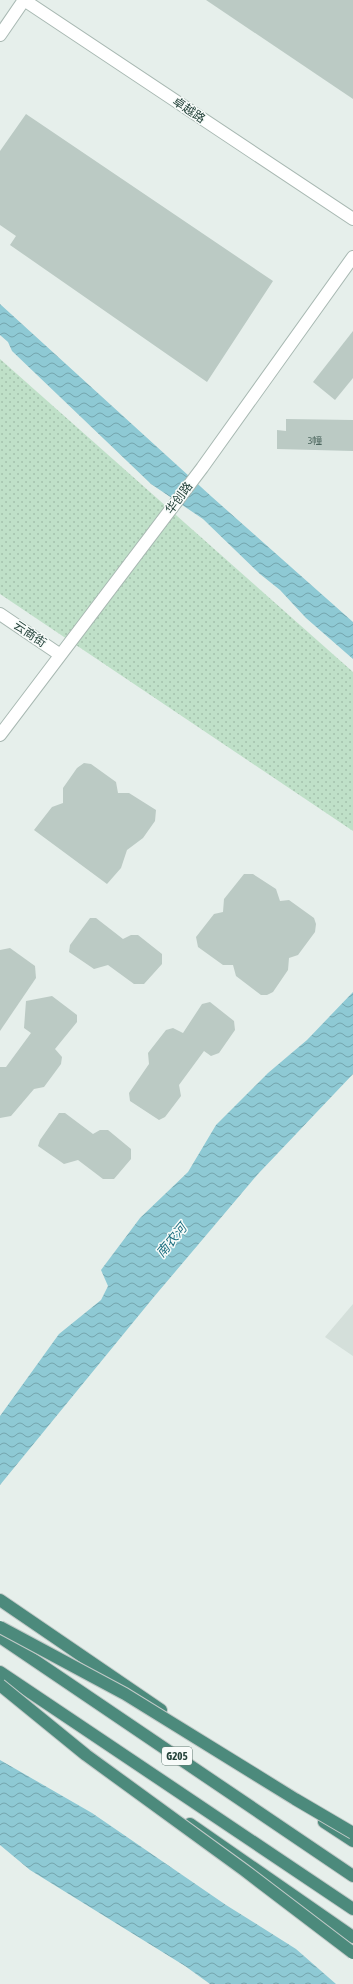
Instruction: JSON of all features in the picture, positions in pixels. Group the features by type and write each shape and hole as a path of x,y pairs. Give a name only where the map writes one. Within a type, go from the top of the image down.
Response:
{"highway":[{"path":"0,1600 353,1841"},
{"path":"0,1627 125,1694 353,1833"},
{"name":"G205","path":"0,1637 353,1876"},
{"name":"G205","path":"0,1672 353,1909"},
{"path":"0,1685 86,1755 244,1870 353,1953"},
{"path":"0,1692 353,1937"}],"street":[{"path":"0,35 24,0"},
{"name":"卓越路","path":"24,0 353,219"},
{"name":"华创路","path":"0,735 202,468 353,257"},
{"name":"云商街","path":"0,614 60,654"}],"shaded area":[{"path":"353,1304 353,1356 325,1337"}],"green space":[{"path":"0,359 353,672 353,831 0,594"}],"water":[{"path":"0,304 212,497 353,622 353,659 306,618 280,590 260,574 203,519 151,484 12,351 8,342 0,335"},
{"name":"南农河","path":"353,992 353,1074 258,1174 153,1298 0,1485 0,1416 59,1334 101,1300 108,1286 101,1270 140,1218 188,1172 216,1125 268,1073 307,1040"},
{"path":"0,1760 92,1813 226,1905 296,1949 336,1984 210,1984 185,1966 30,1870 0,1845"}],"building":[{"path":"206,0 353,0 353,99"},
{"path":"26,114 273,281 207,382 10,245 16,236 0,225 0,151"},
{"path":"353,331 353,378 335,400 313,382"},
{"path":"286,419 353,420 353,451 277,449 277,430 286,431"},
{"path":"84,763 91,764 116,782 118,793 129,793 156,810 155,821 143,838 127,850 121,868 107,884 34,830 52,807 63,803 63,788 77,768"},
{"path":"244,874 253,874 276,889 280,901 289,900 314,918 316,924 315,932 298,955 289,958 288,970 273,992 267,995 261,995 236,976 233,965 223,965 198,947 196,937 214,914 223,912 224,899"},
{"path":"90,918 96,918 123,939 131,935 138,935 162,954 162,964 144,984 134,984 108,965 94,969 69,952 70,945"},
{"path":"10,948 35,966 36,978 0,1031 0,950"},
{"path":"52,996 77,1015 77,1022 55,1049 62,1057 61,1064 44,1087 34,1089 11,1116 0,1118 0,1067 6,1067 31,1033 24,1028 26,1001"},
{"path":"210,1002 234,1021 235,1030 219,1053 211,1056 204,1051 179,1085 181,1096 165,1117 159,1120 130,1101 129,1093 149,1064 148,1053 166,1030 173,1028 183,1033 202,1004"},
{"path":"59,1113 65,1113 93,1134 100,1130 108,1130 131,1149 131,1159 114,1179 103,1179 78,1160 64,1164 38,1146 40,1140"}]}
